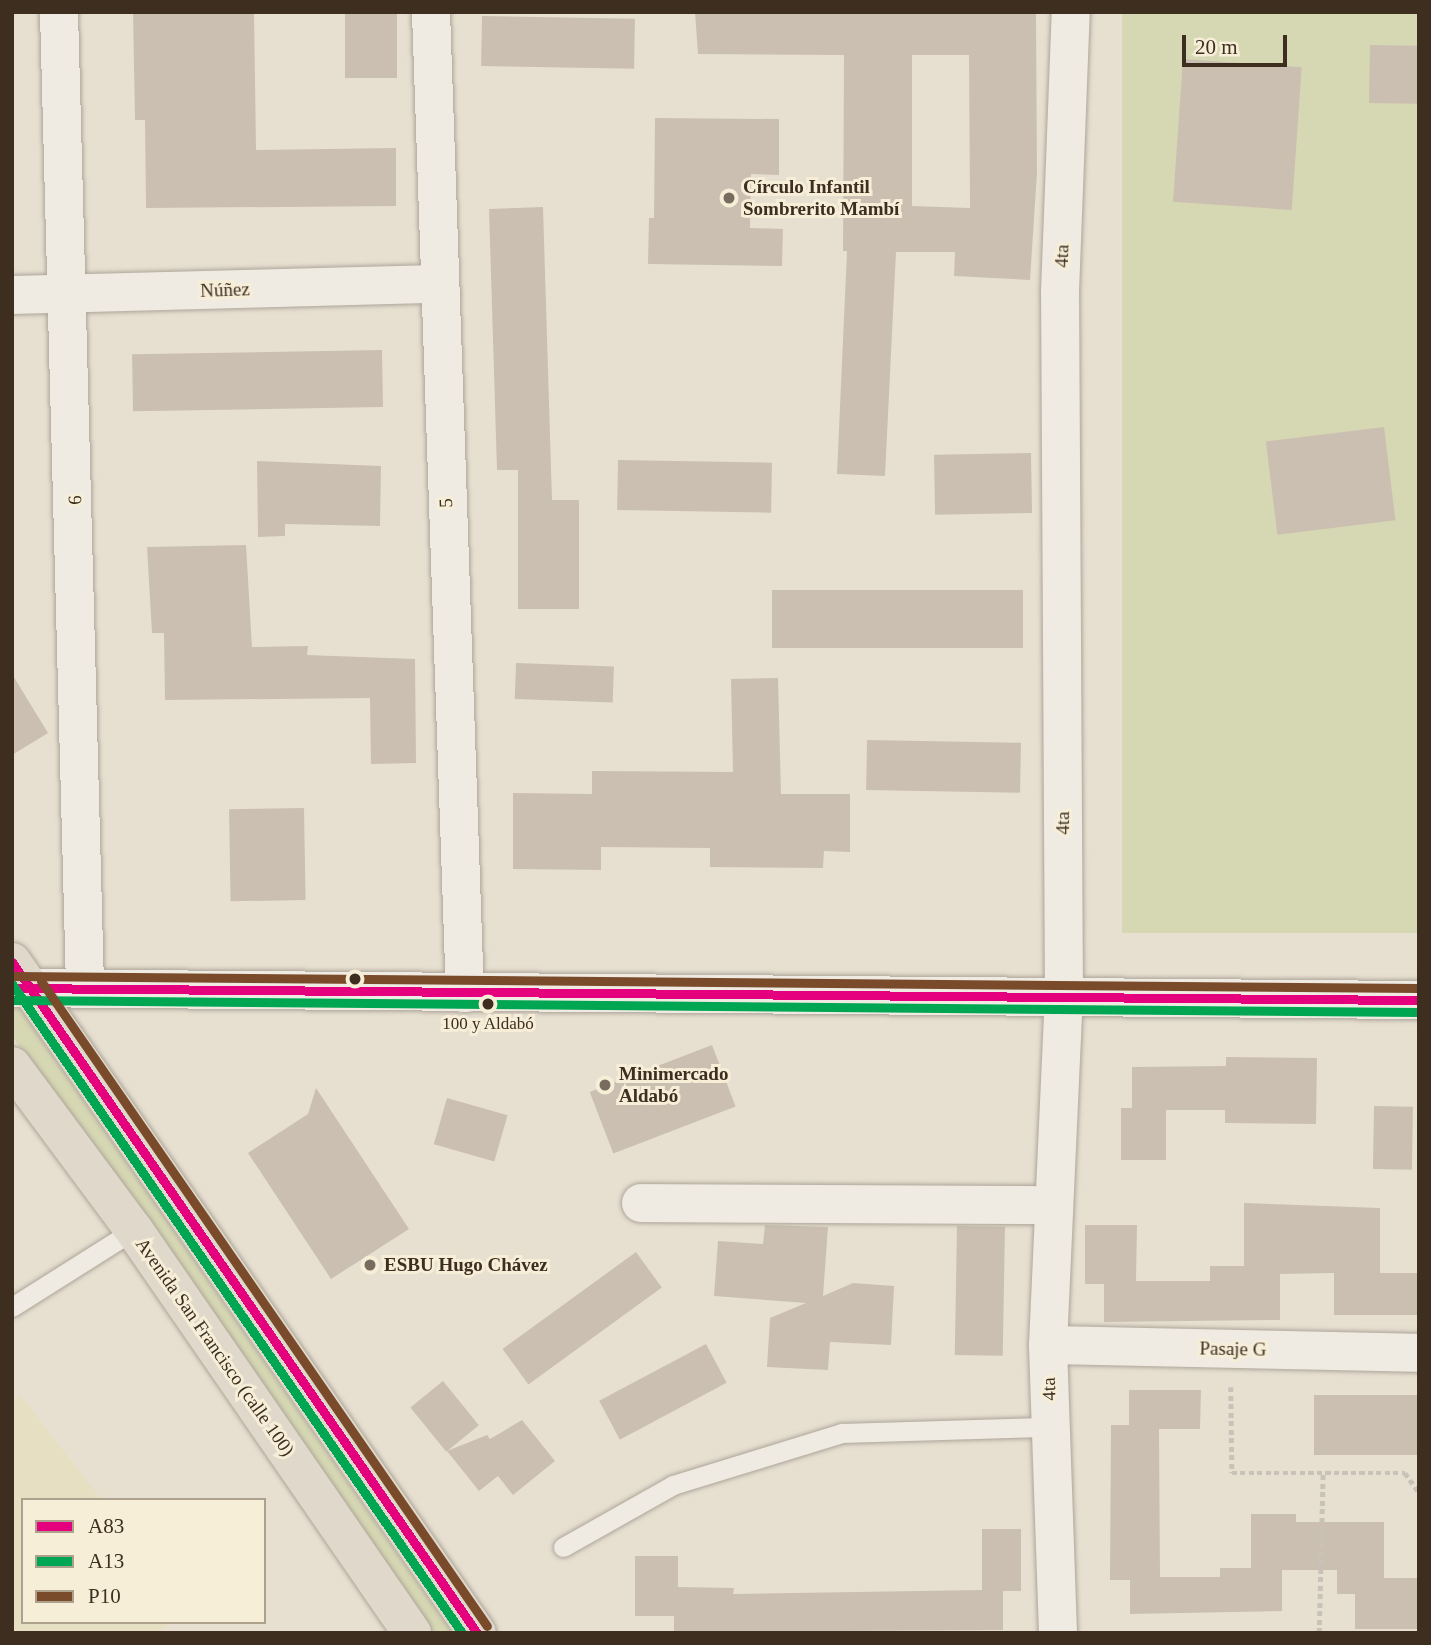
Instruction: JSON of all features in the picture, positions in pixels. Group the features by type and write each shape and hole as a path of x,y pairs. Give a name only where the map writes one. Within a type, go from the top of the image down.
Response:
{"highway":[{"path":"18,979 477,1633"},
{"name":"Avenida San Francisco (calle 100)","path":"12,1066 134,1230 412,1633"}],"street":[{"name":"6","path":"59,12 70,295 85,988"},
{"name":"5","path":"431,12 437,284 465,993"},
{"name":"4ta","path":"1058,1633 1048,1345 1051,1205 1064,999 1060,292 1071,12"},
{"name":"Núñez","path":"12,295 437,284"},
{"path":"18,979 85,988 1064,999 1419,1000"},
{"path":"641,1203 1051,1205"},
{"name":"Pasaje G","path":"1048,1345 1419,1353"}],"lane":[{"path":"12,1307 134,1230"},
{"path":"563,1547 673,1485 842,1433 1050,1427"}],"path":[{"path":"1231,1349 1232,1473 1405,1473 1419,1492"},
{"path":"1319,1633 1323,1473"}],"shaded area":[{"path":"21,1396 100,1498 21,1498 21,1624 169,1624 155,1633 12,1633 12,1403"}],"green space":[{"path":"1122,12 1419,12 1419,933 1122,933"},
{"path":"12,1009 20,1009 452,1633 430,1633 12,1036"}],"building":[{"path":"133,12 254,12 256,150 396,148 396,206 146,208 145,120 135,120"},
{"path":"345,12 397,12 397,78 345,78"},
{"path":"695,12 1036,12 1037,173 1030,280 954,276 955,252 896,252 885,476 837,474 847,251 843,251 844,55 698,54","holes":["912,55 969,55 970,208 912,206"]},
{"path":"482,16 635,19 634,69 481,66"},
{"path":"1370,45 1419,46 1418,104 1369,103"},
{"path":"1183,59 1302,67 1292,210 1173,202"},
{"name":"Círculo Infantil Sombrerito Mambí","path":"655,118 779,119 779,175 751,174 750,228 783,229 782,266 648,264 649,218 654,218"},
{"path":"543,207 552,500 579,500 579,609 518,609 518,470 497,470 489,209"},
{"path":"382,350 383,407 133,411 132,354"},
{"path":"1384,427 1395,520 1277,535 1266,442"},
{"path":"1031,453 1032,513 935,515 934,455"},
{"path":"618,460 772,463 771,513 617,510"},
{"path":"257,461 381,466 380,526 285,524 285,536 258,537"},
{"path":"246,545 252,647 308,646 307,655 415,659 416,763 371,764 370,698 165,700 164,633 152,633 147,547"},
{"path":"772,590 1023,590 1023,648 772,648"},
{"path":"516,663 614,666 613,702 515,699"},
{"path":"12,674 48,733 12,755"},
{"path":"778,678 781,794 850,794 850,852 824,851 823,868 710,867 710,848 601,847 601,870 513,869 513,793 592,794 592,771 733,772 731,679"},
{"path":"867,740 1021,743 1020,793 866,790"},
{"path":"304,808 306,900 231,901 229,809"},
{"path":"712,1045 736,1107 613,1154 590,1092"},
{"path":"1226,1057 1317,1058 1316,1124 1225,1123 1225,1110 1166,1110 1166,1160 1121,1160 1121,1108 1132,1108 1132,1067 1226,1066"},
{"path":"316,1088 409,1229 331,1279 248,1153 308,1114"},
{"path":"447,1098 508,1115 494,1162 434,1144"},
{"path":"1374,1106 1413,1107 1412,1170 1373,1169"},
{"path":"1244,1203 1380,1208 1380,1273 1419,1273 1419,1315 1334,1315 1334,1273 1280,1274 1280,1320 1104,1322 1104,1284 1085,1284 1085,1225 1137,1225 1136,1281 1210,1281 1210,1266 1244,1266"},
{"path":"765,1225 828,1227 823,1296 853,1283 894,1286 891,1345 830,1342 828,1370 767,1367 770,1318 806,1303 714,1296 718,1241 763,1244"},
{"path":"957,1226 1005,1227 1003,1356 955,1355"},
{"path":"636,1252 662,1288 528,1385 503,1349"},
{"path":"706,1344 727,1383 620,1440 599,1401"},
{"path":"443,1381 479,1425 446,1452 410,1407"},
{"path":"1129,1390 1201,1390 1200,1429 1159,1429 1160,1577 1220,1577 1220,1568 1251,1568 1251,1514 1296,1514 1296,1522 1384,1522 1384,1578 1419,1578 1419,1629 1355,1629 1355,1594 1337,1594 1337,1570 1282,1570 1282,1611 1130,1614 1130,1580 1110,1580 1111,1425 1129,1425"},
{"path":"1314,1395 1419,1395 1419,1455 1314,1455"},
{"path":"522,1420 555,1461 513,1495 498,1476 479,1491 447,1451 487,1435 490,1439"},
{"path":"982,1529 1021,1529 1021,1591 1003,1591 1003,1630 674,1632 674,1616 635,1616 635,1556 678,1556 678,1587 734,1588 733,1594 982,1590"}],"transit line":[{"name":"A83","path":"12,962 477,1633"},
{"name":"P10","path":"12,976 1419,988"},
{"name":"P10","path":"41,981 487,1626"},
{"name":"A13","path":"12,984 462,1633"},
{"name":"A83","path":"12,988 1419,1000"},
{"name":"A13","path":"12,1000 1419,1012"}],"place":[{"name":"Círculo Infantil Sombrerito Mambí","path":"729,198"},
{"name":"100 y Aldabó","path":"488,1004"},
{"name":"Minimercado Aldabó","path":"605,1085"},
{"name":"ESBU Hugo Chávez","path":"370,1265"}]}
